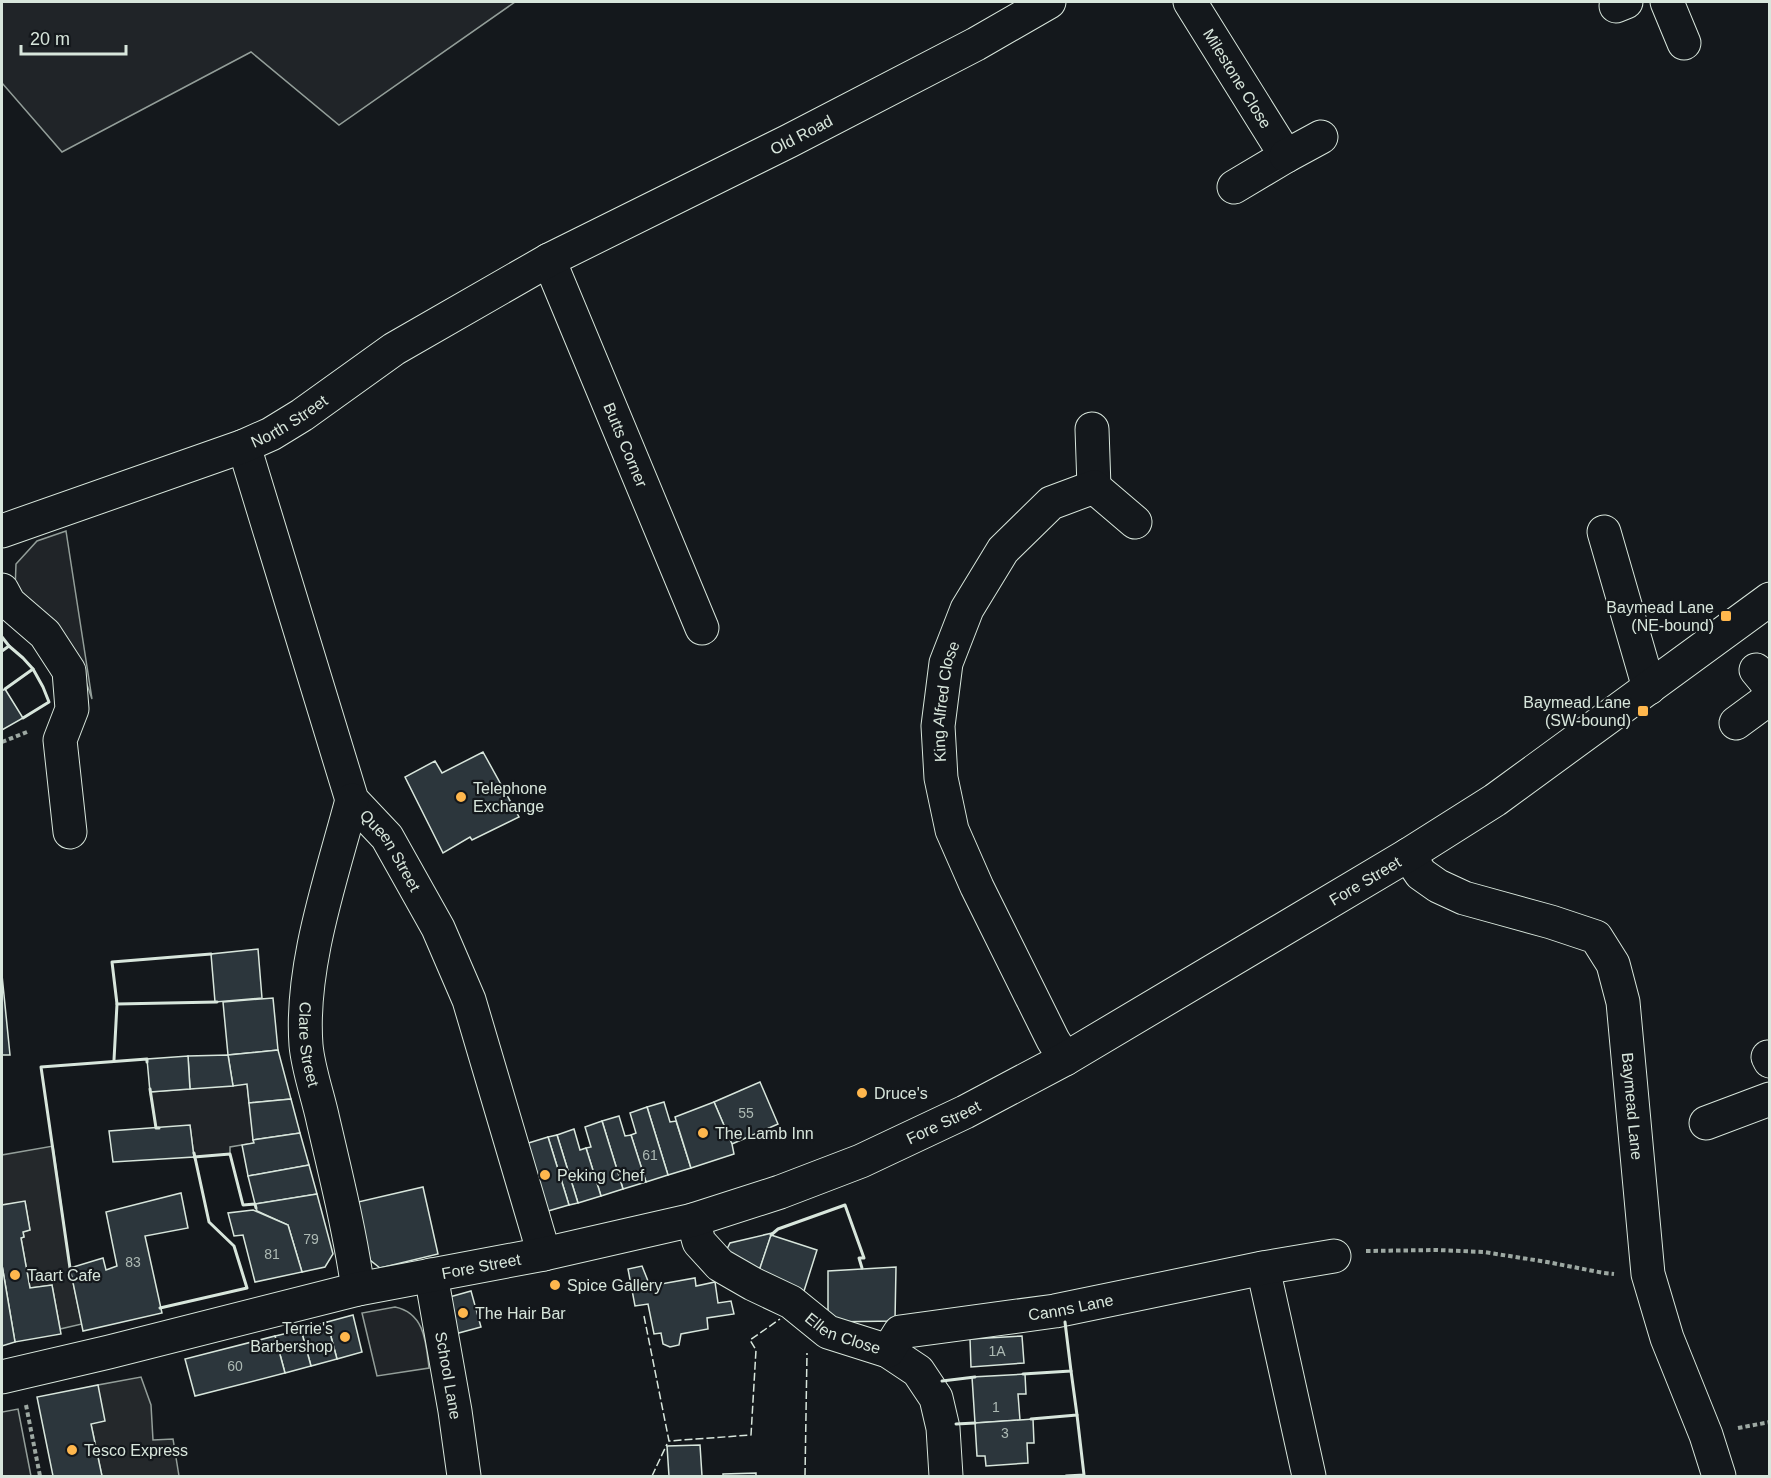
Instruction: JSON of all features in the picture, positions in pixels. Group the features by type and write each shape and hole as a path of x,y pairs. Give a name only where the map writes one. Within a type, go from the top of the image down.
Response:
{"street":[{"name":"Old Road","path":"549,260 800,136 976,44 1049,2"},
{"name":"Milestone Close","path":"1190,2 1286,156"},
{"path":"1667,2 1684,43"},
{"path":"1234,187 1321,137"},
{"name":"North Street","path":"2,531 244,446 271,434 302,415 394,349 549,260"},
{"name":"Butts Corner","path":"549,260 702,628"},
{"path":"1092,429 1094,487 1135,522"},
{"name":"Queen Street","path":"244,446 352,800 387,837 438,928 453,961 469,1000 544,1254"},
{"name":"King Alfred Close","path":"1065,1059 1053,1040 951,830 941,778 938,726 946,663 967,609 1003,550 1051,503 1094,487"},
{"path":"1604,532 1649,688"},
{"path":"2,590 9,603 45,634 69,671 72,709 60,740 70,832"},
{"name":"Fore Street","path":"13,1386 109,1352 358,1289 544,1254 693,1220 780,1192 861,1161 965,1112 1065,1059 1408,855 1496,800 1770,598"},
{"path":"1736,723 1765,685"},
{"name":"Clare Street","path":"352,800 308,976 306,1046 331,1153 358,1289"},
{"name":"Baymead Lane","path":"1408,855 1421,874 1438,886 1464,898 1596,937 1613,964 1623,1002 1648,1274 1667,1338 1706,1435 1719,1476"},
{"path":"1706,1123 1770,1099"},
{"name":"Ellen Close","path":"693,1220 699,1242 720,1265 791,1302 828,1332 888,1351 918,1371 936,1398 943,1428 946,1476"},
{"name":"Canns Lane","path":"888,1351 900,1332 1055,1311 1263,1268 1334,1256"},
{"path":"1263,1268 1309,1476"},
{"name":"School Lane","path":"431,1275 464,1476"}],"path":[{"path":"2,742 30,731"},
{"path":"1334,1256 1372,1250 1484,1252 1604,1273 1648,1274"},
{"path":"13,1386 40,1476"}],"shaded area":[{"path":"2,2 515,2 339,125 251,52 62,152 2,83"},
{"path":"66,531 92,699 83,673 15,591 16,564 37,541"},
{"path":"247,1084 254,1143 230,1147 230,1154 194,1157 190,1126 156,1128 150,1092"},
{"path":"53,1146 70,1268 82,1324 60,1329 52,1285 30,1288 21,1238 24,1237 23,1232 30,1230 25,1202 2,1205 2,1155"},
{"path":"395,1307 405,1310 418,1322 425,1339 429,1368 377,1376 362,1313"},
{"path":"141,1377 151,1405 153,1440 173,1439 179,1476 102,1476 91,1424 98,1385"},
{"path":"18,1409 31,1476 2,1476 2,1412"}],"building":[{"path":"5,689 23,718 2,730 2,691"},
{"name":"Telephone Exchange","path":"483,752 519,817 472,840 470,837 443,853 405,777 435,761 442,773"},
{"path":"258,949 262,998 215,1002 211,954"},
{"path":"2,975 10,1055 2,1055"},
{"path":"273,998 278,1050 228,1055 223,1002"},
{"path":"278,1050 291,1099 249,1103 247,1084 233,1086 228,1055"},
{"path":"228,1055 233,1086 190,1089 188,1056"},
{"path":"188,1056 190,1089 150,1092 147,1059"},
{"path":"760,1082 778,1124 732,1144 714,1102"},
{"path":"291,1099 300,1133 253,1140 249,1103"},
{"path":"664,1102 670,1122 676,1121 691,1168 668,1175 647,1107"},
{"name":"The Lamb Inn","path":"714,1102 734,1154 691,1168 675,1117"},
{"path":"647,1107 668,1175 646,1182 631,1135 636,1133 630,1113"},
{"path":"619,1116 625,1136 631,1135 646,1182 623,1189 602,1121"},
{"path":"602,1121 623,1189 601,1196 586,1148 591,1147 585,1127"},
{"path":"190,1125 194,1157 113,1162 109,1131"},
{"path":"574,1129 580,1150 586,1148 601,1196 578,1203 557,1135"},
{"path":"300,1133 309,1165 248,1176 242,1145 254,1143 253,1140"},
{"path":"557,1135 578,1203 569,1205 548,1137"},
{"name":"Peking Chef","path":"548,1137 569,1205 548,1211 522,1145"},
{"path":"309,1165 317,1194 255,1204 248,1176"},
{"path":"423,1187 438,1254 380,1268 370,1260 358,1202"},
{"path":"181,1193 188,1228 145,1236 162,1313 83,1331 70,1268 103,1258 106,1270 117,1266 106,1212"},
{"path":"317,1194 333,1254 325,1267 302,1272 288,1225 257,1211 255,1204"},
{"name":"Taart Cafe","path":"25,1201 30,1230 23,1232 24,1237 21,1238 30,1288 52,1285 61,1334 15,1342 2,1265 2,1205"},
{"path":"253,1210 288,1225 302,1272 255,1282 243,1235 234,1236 228,1213"},
{"path":"772,1233 757,1277 726,1251 730,1243"},
{"path":"771,1235 817,1250 804,1291 757,1277"},
{"path":"2,1265 15,1342 2,1346"},
{"path":"642,1266 650,1286 695,1278 696,1286 715,1282 718,1303 731,1301 734,1314 707,1318 708,1329 681,1334 679,1345 670,1347 663,1344 661,1333 654,1334 648,1304 635,1306 628,1269"},
{"path":"896,1267 895,1321 828,1322 828,1271"},
{"name":"The Hair Bar","path":"471,1291 481,1327 455,1334 446,1298"},
{"name":"Terrie's Barbershop","path":"353,1315 362,1352 337,1359 327,1322"},
{"path":"327,1322 337,1359 311,1366 301,1330"},
{"path":"301,1330 311,1366 285,1373 275,1336"},
{"path":"275,1336 285,1373 195,1396 185,1359"},
{"path":"1022,1336 1024,1363 971,1367 970,1339"},
{"path":"1025,1374 1026,1394 1018,1394 1020,1420 975,1423 972,1377"},
{"name":"Tesco Express","path":"98,1385 105,1421 91,1424 102,1476 53,1476 37,1397"},
{"path":"1033,1419 1034,1443 1027,1443 1028,1463 986,1466 985,1456 977,1456 975,1423"},
{"path":"700,1445 702,1476 669,1476 667,1446"},
{"path":"756,1473 756,1476 723,1476 723,1474"}],"fence":[{"path":"644,1316 669,1441 751,1435 756,1350 750,1340 780,1319"},
{"path":"805,1476 807,1353"},
{"path":"652,1476 667,1444"}],"wall":[{"path":"2,637 9,646"},
{"path":"2,651 9,646 33,669"},
{"path":"5,689 33,669 49,702 23,718"},
{"path":"117,1004 112,962 211,954"},
{"path":"114,1060 117,1004 217,1002"},
{"path":"70,1268 41,1067 147,1059 147,1062"},
{"path":"150,1089 156,1128 159,1128"},
{"path":"160,1308 247,1288 234,1246 209,1222 194,1153"},
{"path":"194,1157 230,1154 243,1205 255,1204 256,1208"},
{"path":"771,1235 778,1229 845,1205 864,1258 859,1258 862,1268"},
{"path":"1023,1374 1071,1371 1065,1322"},
{"path":"1031,1419 1077,1415 1071,1371"},
{"path":"942,1381 975,1377"},
{"path":"1066,1476 1084,1475 1077,1415"},
{"path":"956,1424 975,1423"}],"place":[{"name":"Baymead Lane (NE-bound)","path":"1726,616"},
{"name":"Baymead Lane (SW-bound)","path":"1643,711"},
{"name":"Telephone Exchange","path":"461,797"},
{"name":"Druce's","path":"862,1093"},
{"name":"The Lamb Inn","path":"703,1133"},
{"name":"Peking Chef","path":"545,1175"},
{"name":"Taart Cafe","path":"15,1275"},
{"name":"Spice Gallery","path":"555,1285"},
{"name":"The Hair Bar","path":"463,1313"},
{"name":"Terrie's Barbershop","path":"345,1337"},
{"name":"Tesco Express","path":"72,1450"}]}
